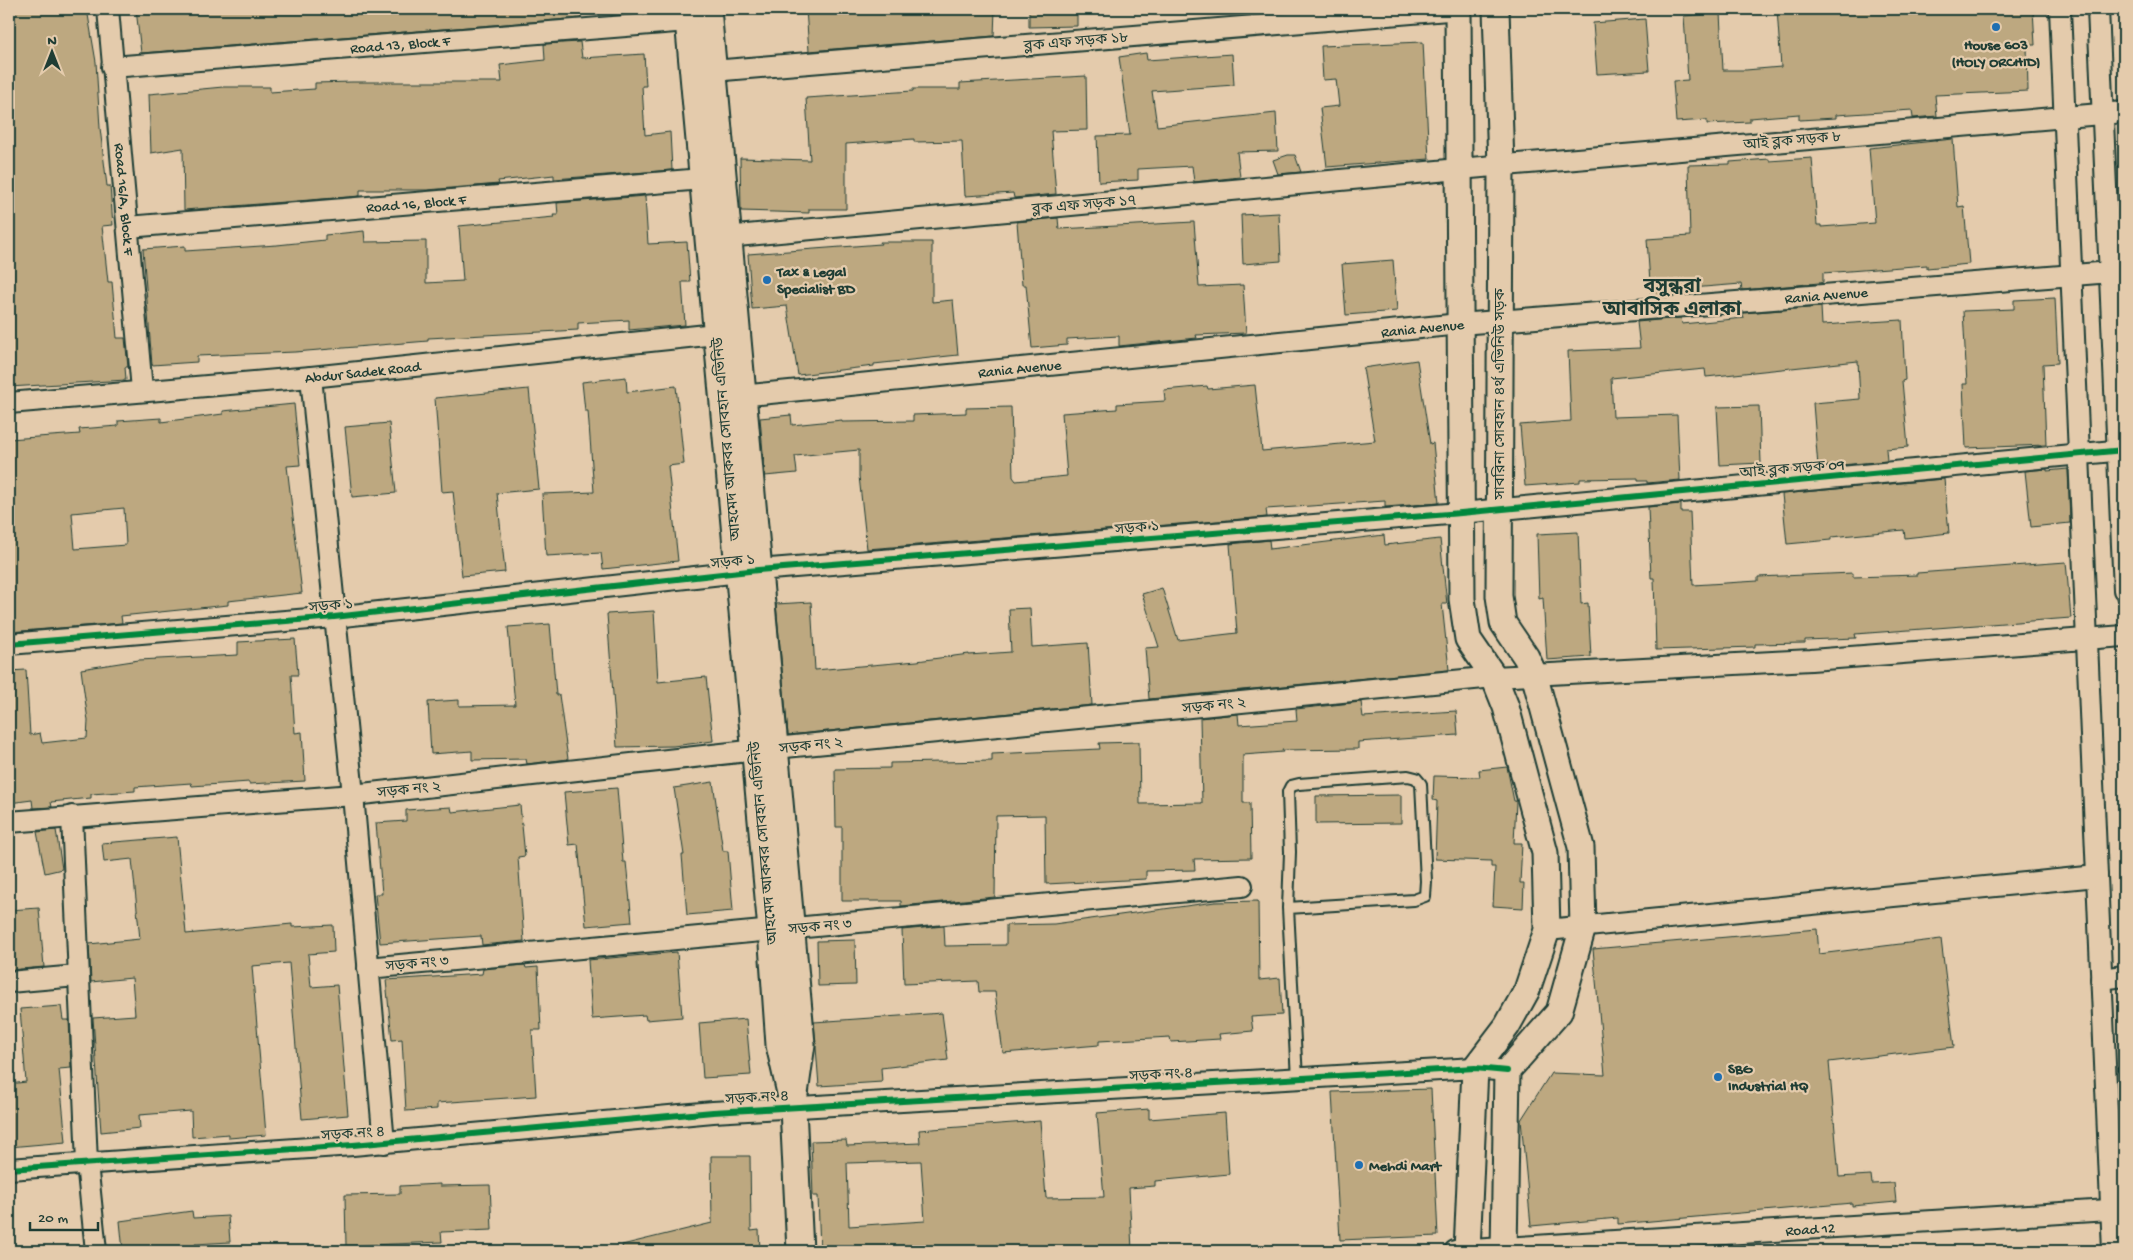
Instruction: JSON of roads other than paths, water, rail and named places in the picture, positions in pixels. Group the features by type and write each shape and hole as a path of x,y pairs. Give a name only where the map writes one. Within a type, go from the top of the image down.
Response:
{"street":[{"name":"Road 16/A, Block F","path":"108,9 142,390"},
{"path":"1459,9 1462,599 1468,639 1494,676 1506,706 1545,853 1547,930 1527,990 1507,1026 1475,1068 1463,1251"},
{"name":"ব্লক এফ সড়ক ১৮","path":"703,72 1459,9"},
{"name":"সাবরিনা সোবহান ৪র্থ এভিনিউ সড়ক","path":"1496,9 1500,166 1499,596 1503,623 1526,656 1534,674 1581,847 1583,927 1559,1012 1507,1071"},
{"path":"2060,9 2101,979 2118,1210 2113,1251"},
{"path":"2098,9 2102,114 2117,272 2124,590"},
{"name":"Road 13, Block F","path":"112,67 694,13"},
{"name":"আহমেদ আকবর সোবহান এভিনিউ","path":"694,13 703,72 781,930 778,1045 793,1108 800,1251"},
{"name":"আহমেদ আকবর সোবহান এভিনিউ","path":"703,72 702,179 718,238 716,334 733,397"},
{"name":"আই ব্লক সড়ক ৮","path":"1459,169 2124,112"},
{"name":"ব্লক এফ সড়ক ১৭","path":"718,238 1459,169"},
{"name":"Road 16, Block F","path":"128,227 702,179"},
{"name":"Rania Avenue","path":"733,397 1460,324 2117,272"},
{"name":"Abdur Sadek Road","path":"9,403 142,390 311,377 716,334"},
{"path":"311,377 384,1143"},
{"name":"আই ব্লক সড়ক 09","path":"1461,513 2121,450"},
{"name":"সড়ক ১","path":"9,644 334,617 748,571 1461,513"},
{"name":"সড়ক নং ২","path":"9,822 352,795 765,750 1494,676 1811,660 2124,636"},
{"path":"72,816 77,976 87,1162 96,1251"},
{"path":"1547,930 2097,876"},
{"name":"সড়ক নং ৩","path":"368,968 1242,886"},
{"path":"9,982 77,976"},
{"path":"2101,979 2124,976"},
{"name":"সড়ক নং ৪","path":"9,1169 87,1162 384,1143 713,1112 1475,1068 1507,1071"},
{"path":"1504,1250 1507,1071"},
{"name":"Road 12","path":"1463,1251 1504,1250 2118,1210"}],"lane":[{"path":"1288,908 1414,900 1425,896 1426,881 1421,784 1416,778 1408,776 1291,786 1288,792 1290,852 1288,908 1297,1079"}],"place":[{"name":"House 603 (HOLY ORCHID)","path":"1996,27"},
{"name":"Tax & Legal Specialist BD","path":"767,280"},
{"name":"SBG Industrial HQ","path":"1718,1077"},
{"name":"Mehdi Mart","path":"1359,1165"}],"district":[{"name":"বসুন্ধরা আবাসিক এলাকা","path":"1672,296"}]}
